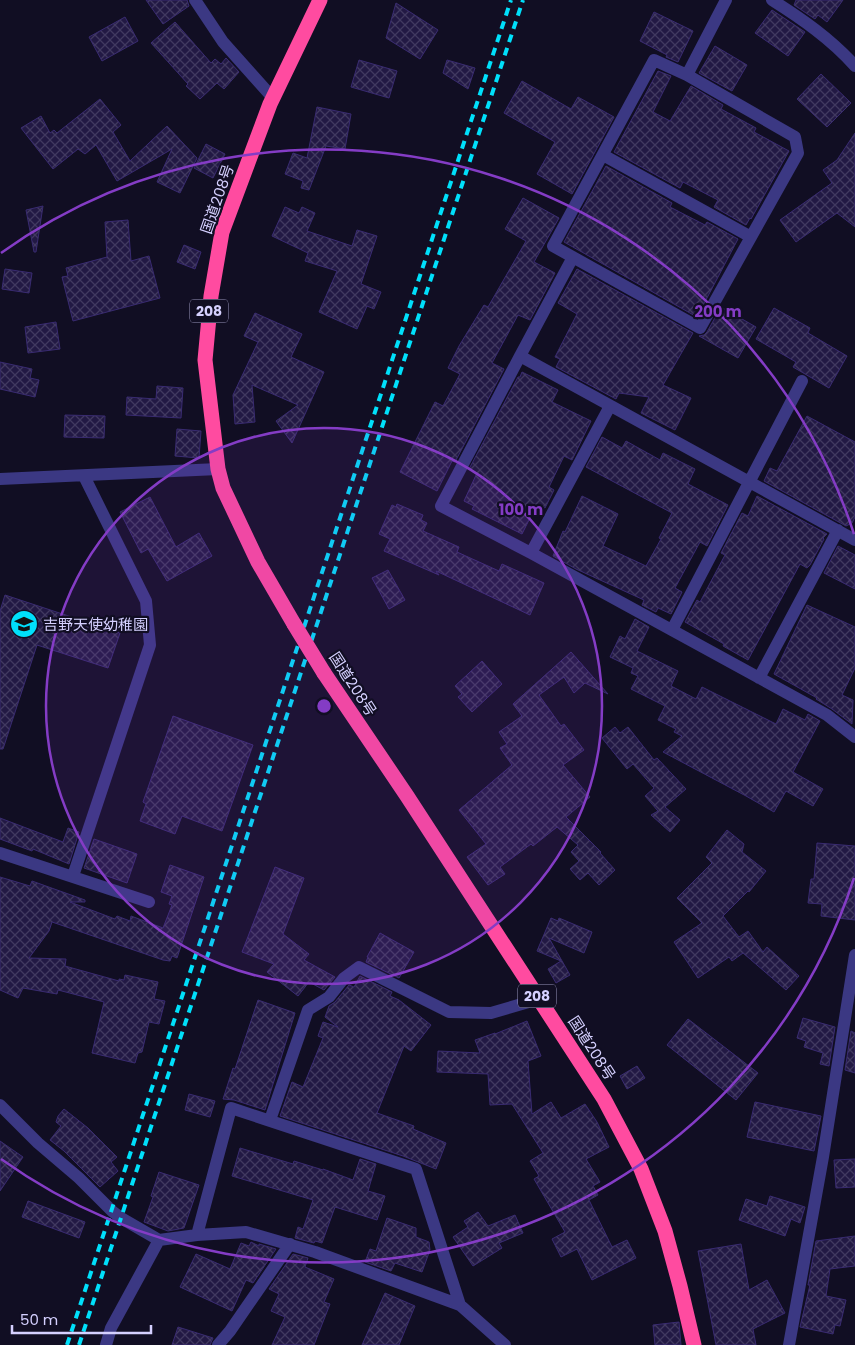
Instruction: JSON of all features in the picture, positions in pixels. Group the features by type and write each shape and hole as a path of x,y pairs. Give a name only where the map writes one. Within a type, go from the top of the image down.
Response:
{"highway":[{"name":"国道208号","path":"320,0 273,98 222,232 211,296 205,360 218,469 223,488 258,562 324,673 407,796 604,1099 641,1169 665,1231 694,1345"}],"street":[{"path":"195,0 223,42 273,98"},
{"path":"687,75 726,0"},
{"path":"772,0 806,21 855,66"},
{"path":"654,60 687,75 796,137 798,153 700,328 553,246 603,155 654,60"},
{"path":"603,155 751,236"},
{"path":"573,257 441,506 531,553 826,715 855,737"},
{"path":"520,356 855,540"},
{"path":"672,630 748,481 802,381"},
{"path":"531,553 610,406"},
{"path":"0,479 218,469"},
{"path":"73,876 150,645 146,601 84,476"},
{"path":"759,678 838,530"},
{"path":"0,853 149,902"},
{"path":"789,1345 823,1157 855,955"},
{"path":"270,1120 308,1010 329,998 344,978 360,967 448,1012 491,1013 539,999"},
{"path":"0,1105 112,1211 159,1240 246,1232 290,1244 460,1305 505,1345"},
{"path":"197,1235 231,1108 416,1169 460,1305"},
{"path":"106,1345 111,1328 159,1240"},
{"path":"218,1345 230,1331 290,1244"}],"building":[{"path":"146,0 187,0 189,6 163,24"},
{"path":"796,0 843,0 827,22 818,15 815,19 794,5"},
{"path":"396,3 438,30 420,59 386,38"},
{"path":"772,10 805,32 788,56 755,33"},
{"path":"654,12 693,31 678,62 640,41"},
{"path":"125,17 138,41 102,61 89,37"},
{"path":"175,22 211,63 215,59 221,64 226,58 239,72 224,89 217,83 200,99 186,86 188,84 151,43"},
{"path":"715,46 747,65 732,91 699,73"},
{"path":"359,60 397,71 389,98 351,87"},
{"path":"447,60 475,68 468,89 443,73"},
{"path":"658,71 671,76 653,112 670,121 691,86 723,105 721,109 756,128 754,132 789,151 746,225 714,207 718,200 683,182 680,188 614,152"},
{"path":"821,74 851,103 827,127 797,99"},
{"path":"522,81 571,109 578,97 614,117 572,194 537,174 555,142 504,113"},
{"path":"100,99 121,125 113,132 130,161 167,126 197,158 180,193 157,182 172,149 117,181 96,145 85,154 78,149 53,169 21,128 41,116 50,133 54,130 57,133"},
{"path":"317,107 351,114 345,149 326,146 309,190 301,188 303,181 285,174 293,153 307,158"},
{"path":"855,133 855,227 837,213 796,242 780,220 832,183 823,170 837,160"},
{"path":"206,144 225,154 213,178 194,168"},
{"path":"606,166 672,203 670,207 705,225 707,222 738,239 697,317 564,242"},
{"path":"523,198 559,218 534,262 555,273 530,320 518,315 492,363 504,369 455,462 452,461 437,491 400,472 435,402 443,406 460,374 448,368 459,346 484,305 488,307 526,241 505,229"},
{"path":"43,206 36,252 34,252 26,210"},
{"path":"285,207 299,213 302,207 315,213 307,231 352,246 357,230 377,236 361,284 381,292 374,309 367,306 357,329 319,312 337,271 305,261 308,253 272,236"},
{"path":"128,220 131,261 149,256 160,298 73,321 62,277 68,276 66,268 107,257 105,222"},
{"path":"184,245 201,252 195,269 177,262"},
{"path":"5,269 32,273 29,293 2,289"},
{"path":"577,269 693,333 663,385 691,398 675,430 641,413 649,397 619,393 616,399 556,367 560,359 555,357 577,314 558,303"},
{"path":"721,307 756,327 738,358 699,336 707,332"},
{"path":"774,308 810,328 808,333 847,356 829,388 793,367 796,362 756,339"},
{"path":"255,313 302,334 291,357 324,372 292,443 276,421 298,405 252,385 255,422 235,424 233,395 258,342 244,336"},
{"path":"56,322 60,349 28,353 25,327"},
{"path":"0,362 32,369 30,378 39,380 35,397 0,389"},
{"path":"522,372 558,390 552,402 591,421 572,460 564,456 549,487 554,490 545,508 537,504 522,534 472,509 474,506 464,501 477,473 469,469"},
{"path":"157,386 183,388 181,418 126,415 127,397 156,399"},
{"path":"65,415 105,416 104,438 64,437"},
{"path":"807,416 855,442 855,517 852,523 846,526 764,481 770,468 777,471"},
{"path":"177,429 201,431 199,458 175,456"},
{"path":"602,437 622,448 626,441 660,460 663,453 695,469 688,484 728,505 707,546 700,542 675,588 682,592 671,614 658,608 656,612 642,605 644,600 576,569 553,556 563,531 565,532 582,496 618,514 603,546 646,566 661,539 659,538 672,513 586,467"},
{"path":"757,496 827,534 823,538 810,565 807,568 800,564 748,660 685,622 697,600 700,602 725,555 721,553 742,513 748,516"},
{"path":"150,497 176,547 199,533 212,556 167,581 148,549 141,553 120,512"},
{"path":"397,504 423,515 421,520 427,523 423,531 459,547 457,552 499,571 502,564 544,583 530,615 436,571 439,575 384,551 390,539 379,534 392,505 396,507"},
{"path":"838,546 855,555 855,589 824,573"},
{"path":"388,570 405,600 389,609 372,578"},
{"path":"5,595 120,633 108,668 37,645 3,749 0,749 0,611"},
{"path":"807,605 855,627 855,668 842,695 853,700 852,724 817,698 774,674"},
{"path":"635,619 649,627 637,651 678,671 671,686 696,699 702,687 776,724 783,709 805,720 808,714 820,721 793,772 823,789 813,806 786,791 774,812 663,752 682,736 674,732 676,729 658,720 665,706 631,689 638,676 631,673 633,668 610,657 620,636 625,639"},
{"path":"571,652 608,694 585,683 574,693 564,677 539,695 561,726 564,724 584,750 563,765 590,797 566,817 601,852 615,870 599,885 588,873 580,880 570,869 579,861 571,852 578,845 557,827 533,846 531,844 500,867 505,874 488,885 467,857 486,844 459,810 512,765 500,748 507,744 499,732 522,716 513,704"},
{"path":"482,661 502,684 472,712 458,697 462,694 455,686"},
{"path":"173,716 253,745 222,831 182,816 175,834 140,821 146,804 143,802"},
{"path":"615,727 620,733 628,727 654,760 657,758 686,789 665,807 680,820 670,832 651,815 658,811 645,796 654,788 633,764 627,769 602,738"},
{"path":"0,818 63,842 68,828 79,832 69,864 33,849 32,851 0,839"},
{"path":"727,830 744,844 742,852 766,871 749,892 723,916 739,937 748,931 763,952 767,947 799,976 786,990 743,953 732,961 729,957 698,978 674,942 702,923 677,898 712,863 706,857"},
{"path":"94,839 137,854 127,883 84,868"},
{"path":"817,843 855,846 855,920 821,916 822,904 808,903 811,879 814,879"},
{"path":"170,865 204,877 177,958 172,956 170,961 163,960 52,922 49,931 29,958 66,959 65,966 119,981 119,979 124,980 125,975 158,982 154,999 165,1001 159,1024 149,1022 142,1052 138,1053 135,1063 92,1053 104,1002 58,990 57,994 23,988 18,998 0,990 0,877 30,886 32,881 85,900 85,902 70,902 115,919 117,916 130,921 131,916 163,928 172,905 169,904 172,896 161,892"},
{"path":"275,867 304,878 283,934 309,954 304,960 335,977 324,990 309,982 298,996 267,972 274,964 242,952"},
{"path":"551,918 558,921 559,918 592,932 584,953 549,938 570,975 556,983 548,969 561,961 537,951"},
{"path":"380,933 414,952 399,978 366,962"},
{"path":"360,976 392,992 390,996 399,1000 431,1025 411,1051 404,1046 377,1113 414,1126 413,1129 446,1143 436,1169 403,1156 280,1116 292,1082 303,1087 323,1038 318,1036 323,1022 338,1027 325,1017 329,1006 335,1002 349,985 354,987"},
{"path":"258,1000 295,1013 265,1110 234,1100 223,1099"},
{"path":"803,1018 835,1027 829,1066 820,1064 823,1053 804,1047 806,1041 797,1038"},
{"path":"688,1019 758,1073 736,1100 667,1045"},
{"path":"527,1021 541,1056 528,1061 532,1114 551,1102 561,1118 585,1104 597,1122 609,1147 586,1159 600,1182 593,1186 598,1195 589,1200 612,1247 627,1240 636,1258 592,1280 577,1249 561,1257 552,1239 565,1232 534,1179 539,1176 530,1161 543,1153 512,1104 490,1105 488,1074 437,1072 438,1051 480,1053 475,1040"},
{"path":"851,1031 855,1033 855,1073 845,1070"},
{"path":"637,1066 645,1078 627,1089 620,1076"},
{"path":"189,1094 215,1101 210,1117 185,1110"},
{"path":"755,1102 821,1116 814,1151 747,1137"},
{"path":"64,1109 88,1128 117,1157 111,1162 118,1171 100,1187 64,1151 50,1140 61,1126 56,1122"},
{"path":"0,1141 23,1157 0,1191"},
{"path":"240,1148 293,1164 294,1161 323,1169 353,1180 360,1159 376,1164 368,1191 385,1196 377,1220 335,1207 322,1243 295,1238 298,1227 303,1229 313,1200 232,1176"},
{"path":"855,1159 855,1187 836,1188 834,1160"},
{"path":"159,1172 199,1185 184,1228 168,1231 144,1222"},
{"path":"770,1196 805,1207 800,1223 791,1219 785,1236 739,1220 746,1199 767,1206"},
{"path":"28,1201 85,1222 79,1238 22,1217"},
{"path":"478,1212 488,1226 515,1215 523,1233 499,1243 502,1248 473,1266 453,1237 468,1227 464,1221"},
{"path":"387,1218 416,1228 416,1237 429,1242 430,1250 422,1272 395,1263 391,1271 365,1262 370,1249 376,1251"},
{"path":"855,1236 855,1266 830,1269 826,1296 846,1300 840,1326 835,1325 833,1334 800,1327 810,1285 808,1285 816,1241"},
{"path":"251,1242 259,1246 259,1244 276,1249 253,1283 246,1280 232,1311 180,1287 196,1254 230,1269 241,1243 249,1246"},
{"path":"741,1244 749,1290 767,1280 785,1313 753,1329 756,1345 716,1345 698,1251"},
{"path":"293,1254 308,1258 305,1267 334,1279 324,1302 330,1304 314,1345 272,1345 285,1317 271,1311 279,1294 269,1289"},
{"path":"385,1293 415,1306 399,1345 362,1345"},
{"path":"679,1322 681,1345 655,1345 653,1325"},
{"path":"178,1327 213,1338 210,1345 172,1345"}],"railway":[{"path":"67,1345 511,0"},
{"path":"79,1345 523,0"}],"place":[{"name":"吉野天使幼稚園","path":"24,624"}]}
